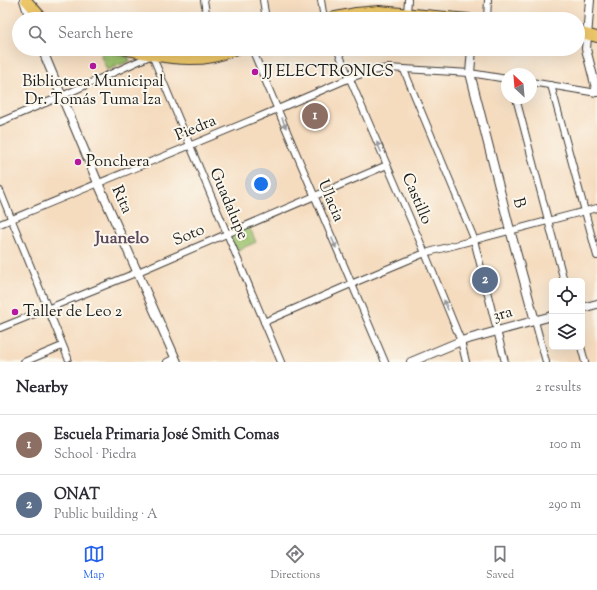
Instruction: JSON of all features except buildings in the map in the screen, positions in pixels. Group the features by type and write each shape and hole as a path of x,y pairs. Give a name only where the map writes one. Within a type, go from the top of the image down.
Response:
{"main road":[{"path":"25,0 36,12"},
{"path":"368,12 393,12"},
{"path":"162,56 190,59 203,56"}],"street":[{"path":"25,0 28,12"},
{"path":"204,0 206,12"},
{"path":"263,0 265,12"},
{"path":"321,0 324,12"},
{"path":"407,12 408,0"},
{"path":"487,12 488,0"},
{"path":"537,83 597,92 586,49 590,0"},
{"name":"Rita","path":"45,56 98,183 176,360"},
{"path":"0,122 62,96 150,56"},
{"name":"Guadalupe","path":"152,56 281,362"},
{"name":"Ulacia","path":"255,56 385,362"},
{"name":"Castillo","path":"340,56 461,341 466,362"},
{"name":"B","path":"471,56 470,73 546,362"},
{"name":"Piedra","path":"0,224 145,165 350,78 383,69 470,73 501,78"},
{"path":"404,70 474,241 506,362"},
{"path":"551,85 597,256"},
{"path":"518,104 563,278"},
{"name":"Soto","path":"0,328 138,272 387,165"},
{"path":"0,191 68,358"},
{"path":"264,322 425,254 597,208"},
{"path":"585,307 597,304"},
{"name":"3ra","path":"411,362 461,341 549,317"},
{"path":"24,362 62,346"},
{"path":"582,350 585,362"},
{"path":"167,362 176,360"}],"green space":[{"path":"101,56 128,56 130,61 107,70"},
{"path":"249,226 256,242 236,251 229,235"}],"place":[{"name":"Biblioteca Municipal Dr. Tomás Tuma Iza","path":"93,66"},
{"name":"JJ ELECTRONICS","path":"255,72"},
{"name":"Escuela Primaria José Smith Comas","path":"315,116"},
{"name":"Ponchera","path":"78,162"},
{"name":"ONAT","path":"485,280"},
{"name":"Taller de Leo 2","path":"15,312"}],"district":[{"name":"Juanelo","path":"122,239"}]}
